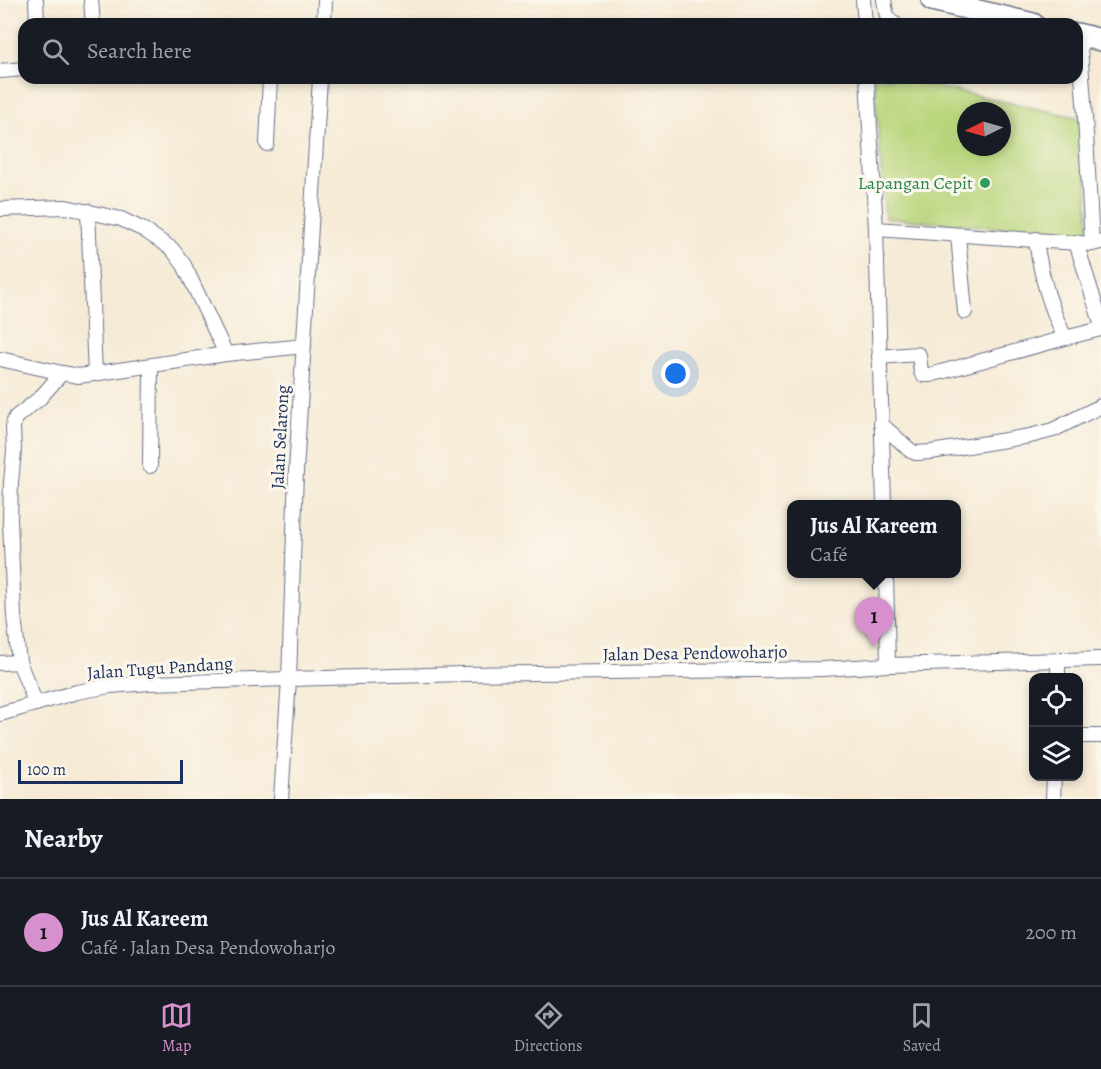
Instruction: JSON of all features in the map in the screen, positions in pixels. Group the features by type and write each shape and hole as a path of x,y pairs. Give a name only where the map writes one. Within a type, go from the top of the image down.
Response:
{"main road":[{"path":"932,0 981,6 1016,18"},
{"path":"1083,35 1101,40"}],"street":[{"path":"36,0 37,18"},
{"path":"91,0 92,18"},
{"path":"324,18 325,0"},
{"path":"863,0 864,18"},
{"path":"884,0 888,18"},
{"path":"0,71 18,70"},
{"path":"267,144 270,84"},
{"name":"Jalan Selarong","path":"281,799 289,679 296,472 320,84"},
{"path":"867,84 876,229 884,500"},
{"path":"876,229 1097,243 1082,84"},
{"path":"0,210 66,207 121,219 144,230 172,249 184,265 226,354"},
{"path":"88,211 95,374"},
{"path":"958,234 965,312"},
{"path":"1036,239 1039,263 1047,291 1065,338"},
{"path":"1076,242 1101,323"},
{"path":"879,357 920,355 921,372 923,375 930,375 1101,329"},
{"path":"0,359 79,376 226,354 304,346"},
{"path":"150,466 151,366"},
{"path":"36,704 19,662 7,616 10,520 5,482 14,451 16,417 40,398 62,373"},
{"path":"881,424 911,451 931,452 1030,436 1053,430 1101,406"},
{"path":"886,578 888,665"},
{"name":"Jalan Desa Pendowoharjo","path":"289,679 823,669 1101,659"},
{"path":"1058,661 1058,673"},
{"path":"0,663 19,662"},
{"name":"Jalan Tugu Pandang","path":"0,714 77,692 110,686 289,679"},
{"path":"1083,736 1101,736"},
{"path":"1053,799 1054,781"}],"green space":[{"name":"Lapangan Cepit","path":"874,84 923,84 1006,102 957,102 957,156 1011,156 1011,103 1085,119 1089,235 885,218"}],"place":[{"name":"Lapangan Cepit","path":"985,183"},
{"name":"Jus Al Kareem","path":"874,647"}]}
